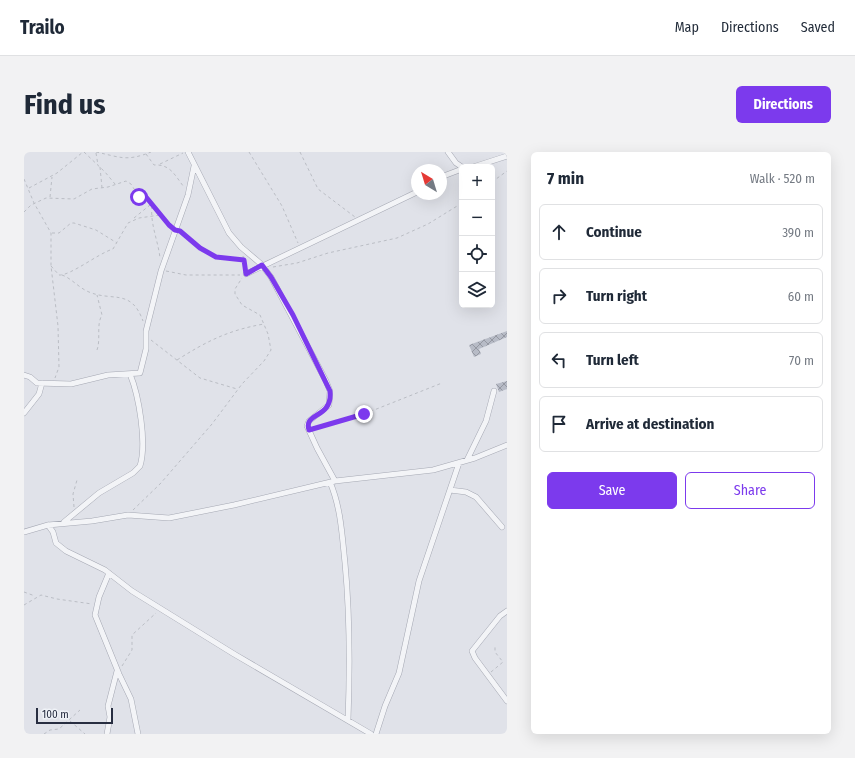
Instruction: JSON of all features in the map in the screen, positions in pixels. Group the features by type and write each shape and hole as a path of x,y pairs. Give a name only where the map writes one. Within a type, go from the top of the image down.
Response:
{"street":[{"path":"188,152 229,233 241,247 264,265 293,315 330,391 331,400 329,406 309,421 307,426 333,482 338,500 349,605 351,655 348,720"},
{"path":"448,152 459,166"},
{"path":"482,164 507,156"},
{"path":"24,375 42,383 53,382 72,384 108,375 139,374 141,371 146,336 162,270 188,192 194,166"},
{"path":"447,174 459,169"},
{"path":"246,274 411,195"},
{"path":"64,522 100,493 133,473 140,466 142,436 137,403 130,374"},
{"path":"24,413 39,394 42,383"},
{"path":"467,460 486,422 494,391"},
{"path":"24,403 28,409"},
{"path":"24,532 64,522 92,521 128,515 169,518 234,505 333,482 416,472 459,463 507,445"},
{"path":"376,734 399,673 418,581 459,463"},
{"path":"450,490 466,492 476,497 502,527"},
{"path":"48,525 60,546 109,573 132,591 234,654 371,734"},
{"path":"109,573 96,607 97,621 104,634 131,699 138,734"},
{"path":"507,611 500,616 472,649 475,658 507,701"},
{"path":"107,734 110,718 108,706 118,670"}],"path":[{"path":"29,188 52,176 82,152 99,166 115,185"},
{"path":"102,189 96,152 121,159 129,159 151,152"},
{"path":"160,164 184,152"},
{"path":"249,152 282,206 300,248"},
{"path":"300,152 318,189 341,208 361,220"},
{"path":"146,154 152,163 160,164 171,169 188,192"},
{"path":"495,180 507,171"},
{"path":"50,198 52,176"},
{"path":"24,179 34,203 51,233 51,266 57,307 59,363 53,382"},
{"path":"24,212 34,203 50,198 74,199 92,189 102,189 129,182 138,196 146,197 175,230 180,231 191,242 216,257 244,260"},
{"path":"128,515 160,484 217,418 238,389 264,361 271,350 270,341 260,315 242,305 235,294 237,283 244,275 186,275 162,270 159,243 151,216 152,205"},
{"path":"59,275 69,272 87,261 113,249 124,227 152,205"},
{"path":"264,265 276,267 297,263 328,253 397,238 428,224 459,205"},
{"path":"132,220 161,215"},
{"path":"51,233 59,233 71,223 74,223 96,230 117,243"},
{"path":"241,247 246,274"},
{"path":"51,266 59,275 65,276 82,289 97,294 126,299 140,313 143,322"},
{"path":"97,294 102,315 99,321 100,338 97,350"},
{"path":"177,360 214,338 241,329 264,324"},
{"path":"146,336 203,380 238,389"},
{"path":"309,430 364,414 442,383"},
{"path":"74,515 73,494 77,480"},
{"path":"24,592 36,596 45,595 58,599 88,603 96,607"},
{"path":"24,605 36,596"},
{"path":"118,670 132,650 132,635 161,608"},
{"path":"488,675 503,662 495,652 495,646"},
{"path":"44,734 50,730 59,729 80,710"},
{"path":"69,721 85,734"}],"building":[{"path":"507,331 507,337 479,349 481,354 474,357 469,345"},
{"path":"507,381 507,389 499,392 496,384"}],"route":[{"path":"139,197 146,197 169,225 175,230 180,231 191,242 200,248 216,257 244,260 246,274 262,265 271,277 293,315 330,391 331,400 329,406 309,421 307,426 309,430 364,414"}]}
